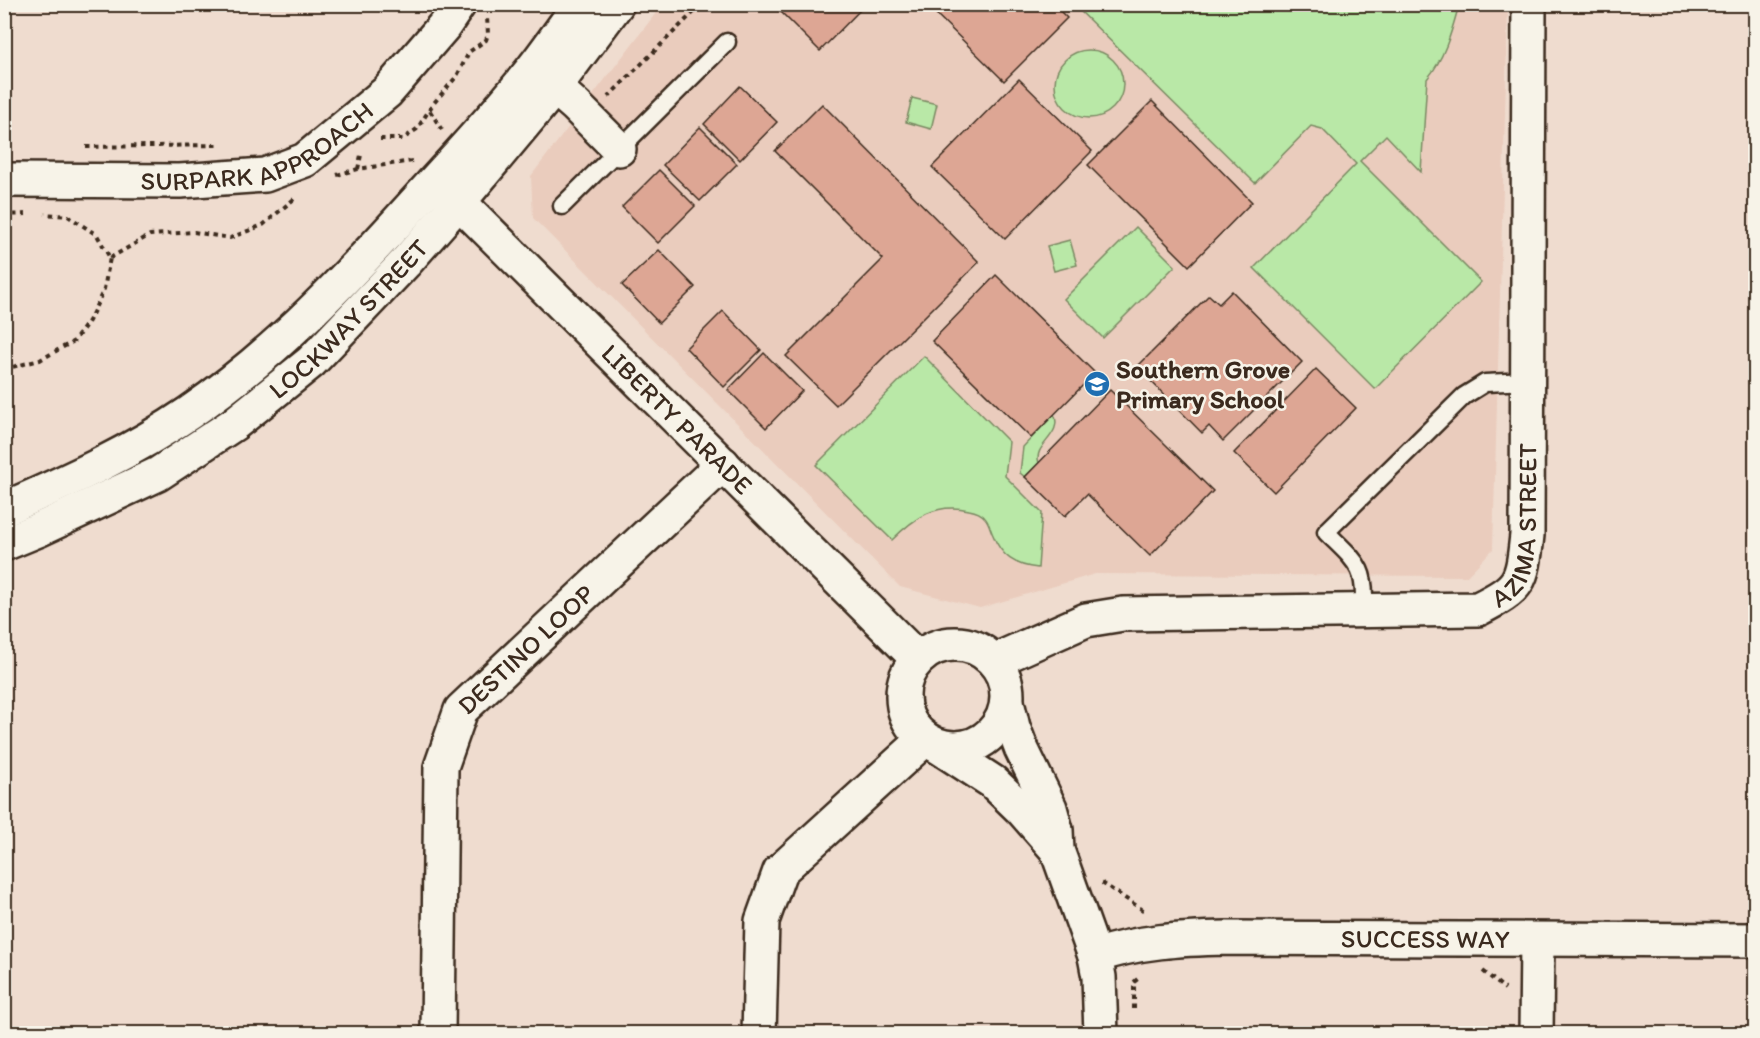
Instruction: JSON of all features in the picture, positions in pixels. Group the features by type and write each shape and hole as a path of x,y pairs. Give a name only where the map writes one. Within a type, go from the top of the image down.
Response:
{"street":[{"name":"LOCKWAY STREET","path":"4,544 158,474 234,424 311,362 459,202 544,78 580,4"},
{"name":"LOCKWAY STREET","path":"4,509 63,483 152,436 227,386 291,331 346,277 428,170 544,78 617,4"},
{"name":"AZIMA STREET","path":"994,661 1086,620 1123,614 1478,609 1504,596 1516,585 1523,570 1527,535 1529,4"},
{"name":"SURPARK APPROACH","path":"4,180 180,181 265,175 305,160 387,92 444,26 473,10"},
{"path":"544,78 619,149"},
{"name":"LIBERTY PARADE","path":"428,170 918,659"},
{"name":"DESTINO LOOP","path":"438,1034 441,767 461,710 723,464"},
{"path":"1057,850 1022,810 993,782 930,742 910,722 903,700 904,685 909,671 918,659 932,649 948,644 965,644 981,650 994,661 1003,674 1013,727 1050,808 1056,830 1057,850 1095,956 1099,977 1101,1034"},
{"path":"930,742 949,748 962,748 975,744 995,729 1003,716 1007,702"},
{"path":"759,1034 762,921 780,871 930,742"},
{"name":"SUCCESS WAY","path":"1095,956 1139,944 1167,940 1227,938 1755,940"},
{"path":"1536,1034 1537,940"}],"lane":[{"path":"562,206 727,42"},
{"path":"1363,611 1365,593 1359,566 1326,532 1464,396 1485,383 1528,381"}],"path":[{"path":"604,102 702,4"},
{"path":"372,141 408,137 417,129 457,76 469,52 486,40 488,34 473,10"},
{"path":"430,110 443,132"},
{"path":"78,147 228,144"},
{"path":"358,169 362,152"},
{"path":"333,177 358,169 428,170"},
{"path":"110,258 150,235 194,231 230,238 263,225 302,192"},
{"path":"4,215 37,213 69,216 97,235 110,258 104,289 89,321 74,341 40,360 4,369"},
{"path":"1099,872 1101,883 1145,912 1155,912"},
{"path":"1481,939 1481,970 1509,992"}],"shaded area":[{"name":"Southern Grove Primary School","path":"662,5 1508,5 1493,549 1467,576 1095,574 980,608 900,587 533,218 531,176"}],"green space":[{"path":"1074,5 1459,5 1443,53 1427,79 1421,172 1386,135 1360,161 1481,282 1375,389 1254,268 1356,164 1322,129 1311,126 1255,183"},
{"path":"1089,50 1102,53 1113,60 1120,71 1123,84 1120,97 1113,108 1102,115 1089,118 1076,115 1065,108 1058,97 1055,84 1058,71 1065,60 1076,53"},
{"path":"912,98 937,104 931,129 906,122"},
{"path":"1136,227 1175,266 1103,338 1064,299"},
{"path":"1070,240 1077,265 1054,271 1047,246"},
{"path":"924,356 1009,442 1005,476 1042,513 1038,568 1022,565 1010,559 1000,549 983,516 971,510 946,508 936,510 917,519 892,540 816,465"},
{"path":"1054,414 1055,428 1040,451 1039,463 1025,477 1020,473 1023,447"}],"building":[{"path":"777,4 866,4 820,51 775,6"},
{"path":"926,4 1053,4 1067,18 1004,81"},
{"path":"1019,79 1092,151 1005,239 932,167"},
{"path":"740,86 777,122 740,160 704,124"},
{"path":"1152,101 1252,202 1189,266 1088,165"},
{"path":"822,104 979,262 836,405 786,356 883,259 775,151"},
{"path":"700,127 737,164 700,201 663,165"},
{"path":"659,170 695,206 658,243 622,207"},
{"path":"659,250 695,287 659,323 622,285"},
{"path":"996,275 1095,373 1031,438 932,341"},
{"path":"1232,291 1302,362 1223,441 1209,426 1202,433 1137,367 1209,295 1219,304"},
{"path":"723,311 761,350 724,387 686,348"},
{"path":"764,353 802,391 766,428 728,390"},
{"path":"1316,369 1356,408 1274,492 1234,453"},
{"path":"1110,390 1213,491 1150,556 1087,494 1065,516 1025,477"}],"place":[{"name":"Southern Grove Primary School","path":"1097,384"}]}
